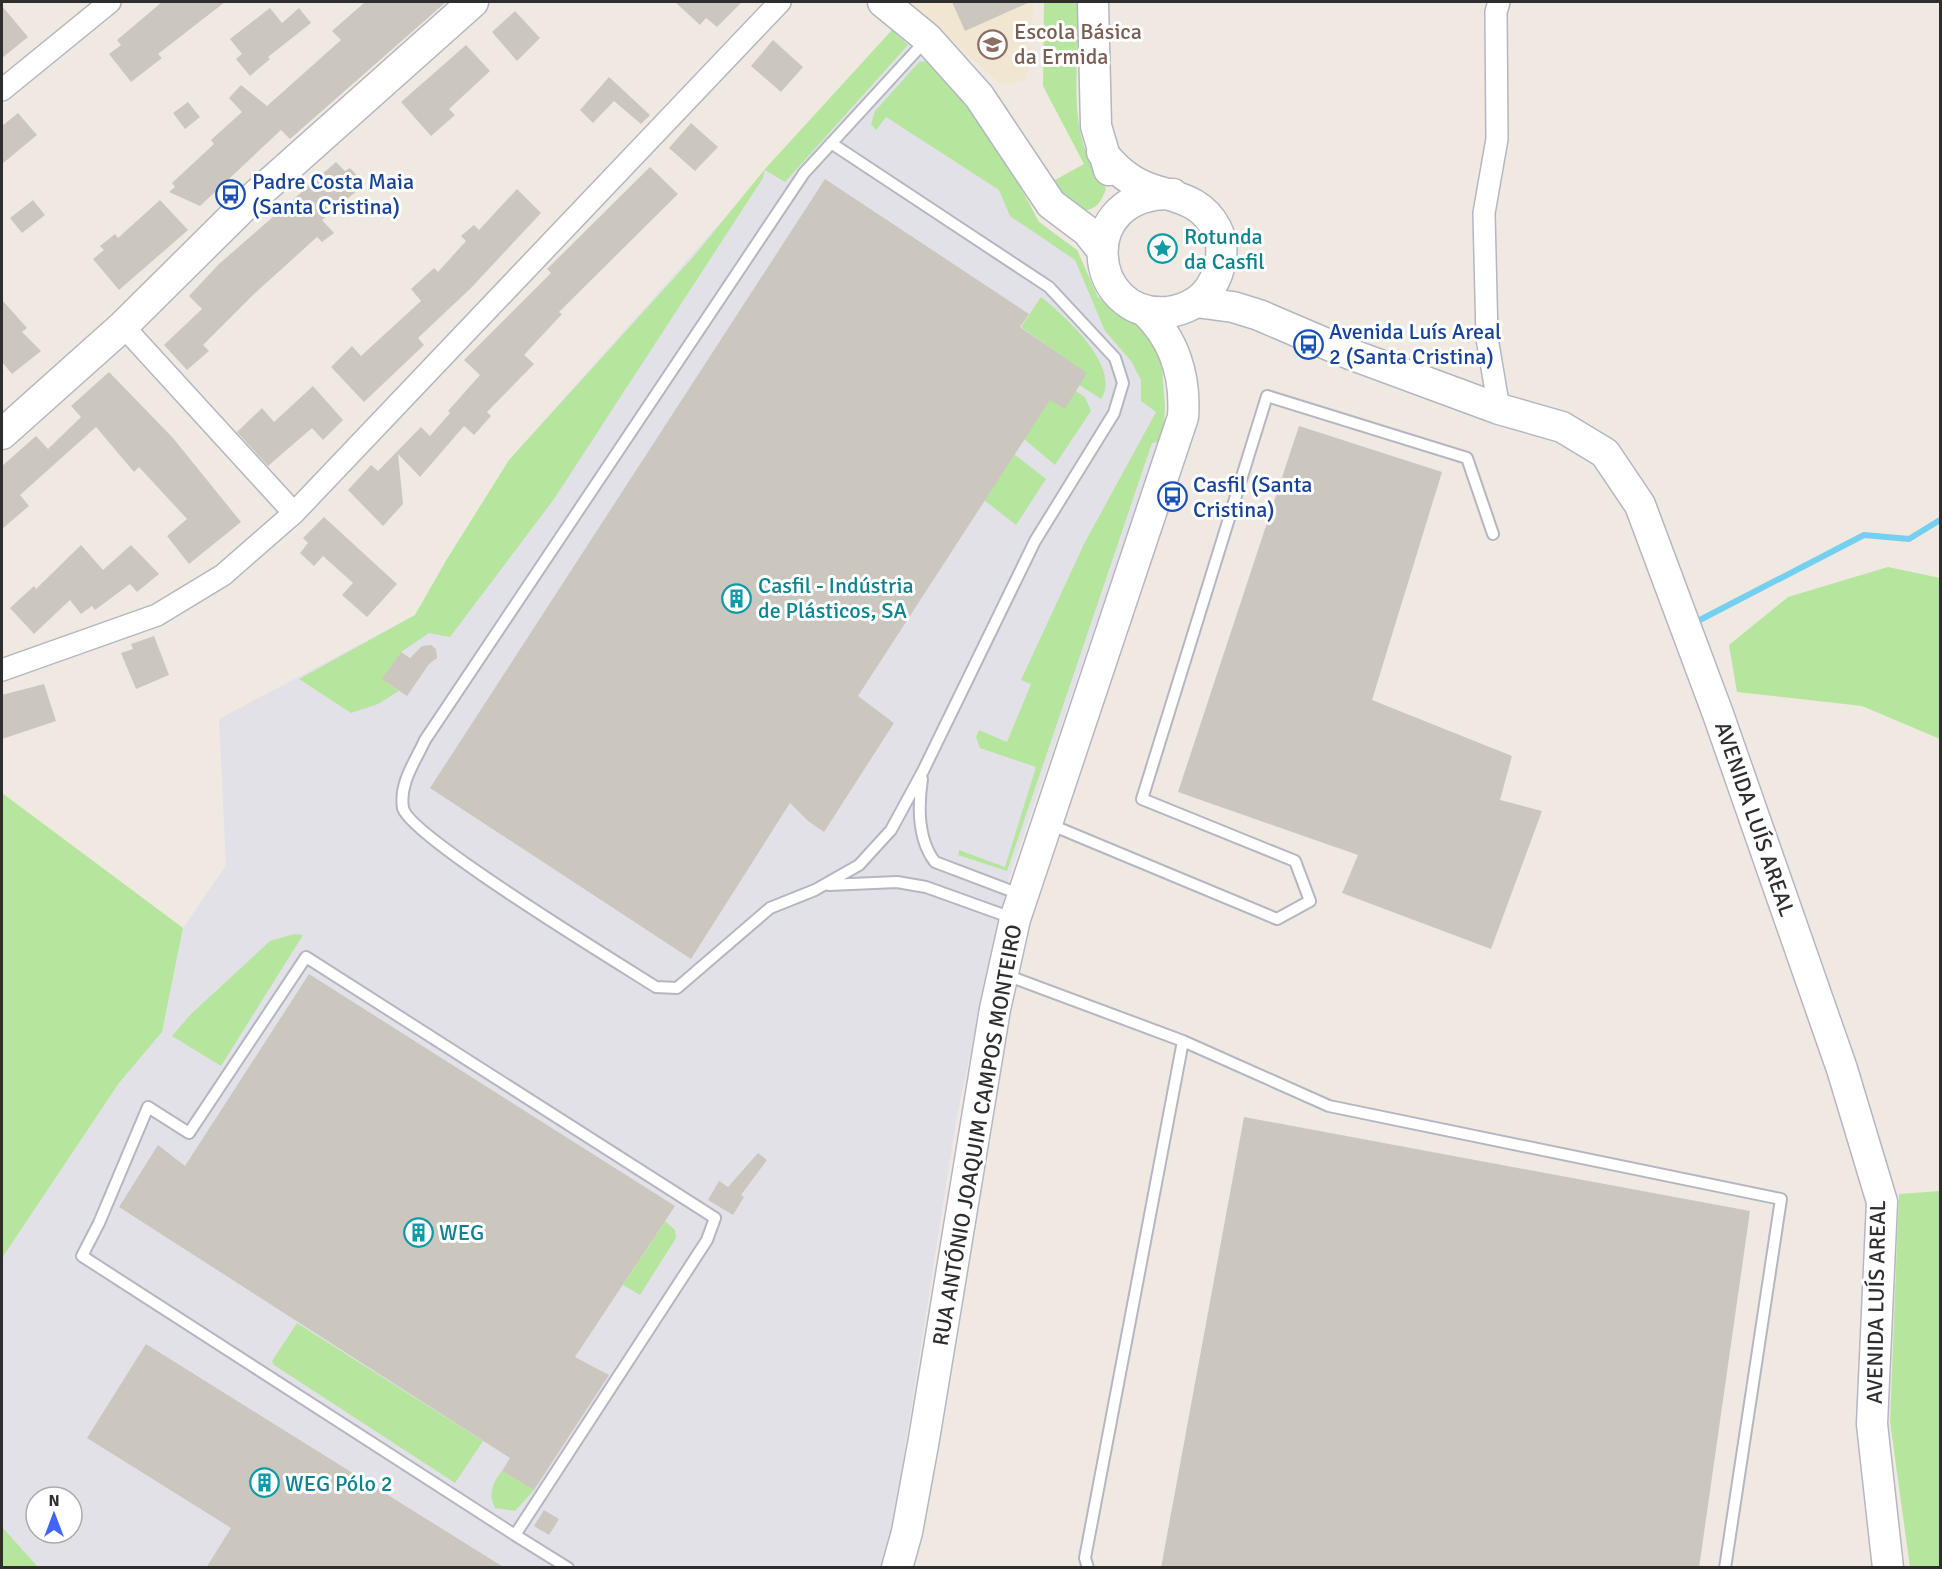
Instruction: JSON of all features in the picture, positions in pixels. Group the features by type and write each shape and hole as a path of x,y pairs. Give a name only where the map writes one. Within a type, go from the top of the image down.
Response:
{"street":[{"path":"2,90 110,2"},
{"path":"2,434 123,326 243,207 473,2"},
{"path":"2,670 157,615 223,575 294,513 780,2"},
{"path":"883,2 927,39 979,96 1051,204 1087,231 1106,236"},
{"path":"1093,2 1096,126 1102,152 1113,192 1106,236 1104,269 1113,288 1127,302 1145,311 1176,311 1193,304 1216,279 1222,249 1217,230 1207,213 1191,201 1134,181 1112,165 1102,152"},
{"path":"1499,2 1496,12 1497,139 1484,213 1487,338 1499,409"},
{"path":"1106,236 1121,209 1137,199 1154,194 1173,194"},
{"name":"AVENIDA LUÍS AREAL","path":"1222,249 1239,296 1259,315"},
{"name":"AVENIDA LUÍS AREAL","path":"1193,304 1233,307 1259,315 1350,354 1499,409 1562,427 1605,453 1640,505 1710,689 1842,1068 1882,1202 1872,1424 1888,1568"},
{"name":"RUA ANTÓNIO JOAQUIM CAMPOS MONTEIRO","path":"1179,367 1193,304"},
{"name":"RUA ANTÓNIO JOAQUIM CAMPOS MONTEIRO","path":"897,1568 907,1532 1003,974 1018,907 1180,432 1184,402 1179,367 1168,337 1145,311"},
{"path":"123,326 294,513"}],"lane":[{"path":"831,143 1049,287 1115,358 1123,383 1114,413 1035,541 923,771 891,830 860,865 823,885 770,908 676,988 656,987 470,868 419,828 404,811 402,788 426,740 794,188 831,143 927,39"},
{"path":"1046,822 1277,919 1310,901 1295,861 1143,799 1267,396 1467,458 1493,534"},
{"path":"923,771 920,799 922,829 928,853 935,862 1018,907"},
{"path":"823,885 897,882 1018,907"},
{"path":"516,1535 707,1240 715,1218 306,957 189,1133 148,1107 99,1223 82,1256 567,1568"},
{"path":"1003,974 1183,1041 1329,1106 1781,1199 1725,1568"},
{"path":"1088,1568 1085,1558 1183,1041"}],"shaded area":[{"name":"Escola Básica da Ermida","path":"908,2 1033,2 1031,65 1025,80 1006,85 996,80"},
{"path":"892,30 976,104 1039,222 1077,250 1098,297 1152,334 1162,366 1164,425 1009,878 957,1115 893,1525 881,1567 38,1568 2,1527 2,1258 119,1083 162,1032 183,928 226,865 219,719 415,615 509,460"}],"green space":[{"path":"1044,2 1078,2 1076,88 1079,123 1084,147 1106,189 1098,204 1092,209 1083,211 1046,185 1084,164 1043,86"},
{"path":"892,30 908,45 785,182 765,170 763,178 554,499 450,637 429,633 401,652 383,679 399,691 378,704 351,713 299,679 415,615 509,460 694,256 765,169"},
{"path":"927,61 976,104 1039,222 1077,250 1098,297 1152,334 1162,366 1164,425 1158,442 1152,443 1007,871 958,855 959,850 1005,867 1036,767 980,748 976,737 979,730 1007,742 1031,684 1021,680 1084,544 1156,412 1141,401 1141,380 1131,361 1105,331 1075,260 1010,216 999,190 886,117 876,130 871,124 875,111 919,62"},
{"path":"1041,297 1076,329 1098,358 1104,372 1105,386 1101,399 1079,385 1086,373 1021,327"},
{"path":"1076,391 1085,397 1091,411 1055,465 1024,439 1050,400"},
{"path":"1014,454 1046,479 1016,525 984,500"},
{"path":"1888,567 1940,578 1940,739 1862,706 1737,692 1729,645 1788,597"},
{"path":"2,793 183,928 162,1032 119,1083 2,1258"},
{"path":"294,934 303,935 221,1066 172,1036 191,1014 270,941"},
{"path":"1940,1191 1940,1567 1910,1567 1890,1422 1899,1194"},
{"path":"665,1221 675,1230 676,1238 640,1295 623,1285"},
{"path":"297,1323 483,1441 455,1483 274,1365 272,1361"},
{"path":"502,1471 534,1490 515,1511 495,1508 493,1503 492,1489"},
{"path":"2,1527 38,1567 2,1567"}],"building":[{"path":"162,2 225,2 158,54 162,58 131,82 109,54 121,45 117,40"},
{"path":"365,2 446,2 290,139 281,130 200,206 169,192 175,187 172,183 214,144 211,140 242,112 229,98 241,85 267,106 341,40 332,31"},
{"path":"675,2 742,2 717,27 706,18 700,25"},
{"path":"952,2 1030,2 965,31"},
{"path":"2,6 28,37 2,58"},
{"path":"270,8 282,23 299,8 311,23 268,57 270,59 250,76 236,59 242,54 230,39"},
{"path":"515,11 540,38 517,61 492,32"},
{"path":"773,40 803,67 781,92 751,66"},
{"path":"466,45 490,71 449,109 455,115 431,136 401,102"},
{"path":"609,77 650,115 641,124 614,101 593,123 580,110"},
{"path":"188,102 200,117 185,129 173,113"},
{"path":"18,113 37,135 2,164 2,126"},
{"path":"691,123 718,147 695,171 669,148"},
{"path":"336,162 345,171 350,168 365,184 322,220 334,233 322,242 317,237 253,295 203,345 209,351 187,370 164,345 202,309 189,296 219,264"},
{"path":"650,167 678,194 559,312 562,314 524,355 534,364 487,412 491,416 474,435 464,426 420,477 398,454 403,504 383,526 348,490 371,465 378,471 421,427 430,436 450,413 448,411 480,375 464,360 551,273 547,269"},
{"name":"Casfil - Indústria de Plásticos, SA","path":"825,179 1029,314 1020,327 1087,373 1065,409 1050,400 858,696 894,723 824,832 808,821 790,803 691,959 430,788"},
{"path":"517,189 541,213 471,288 418,338 424,345 364,402 331,367 352,346 361,356 421,301 411,289 434,268 438,272 466,241 461,236 474,225 479,230"},
{"path":"33,200 45,215 22,233 10,218"},
{"path":"160,200 188,230 119,290 93,259 104,250 100,246 115,234 118,238"},
{"path":"2,300 27,328 22,332 41,351 12,374 2,362"},
{"path":"109,372 173,438 241,522 189,564 167,536 187,519 139,467 134,472 96,427 20,495 29,506 2,529 2,466 36,436 48,449 81,417 71,406"},
{"path":"313,386 343,420 323,440 312,428 268,466 237,432 262,408 274,422"},
{"path":"1299,426 1442,472 1372,700 1512,756 1500,800 1542,811 1491,949 1342,893 1358,855 1178,792"},
{"path":"324,517 397,584 367,617 342,595 353,583 323,556 314,566 300,553 308,543 303,538"},
{"path":"81,545 103,570 131,545 159,574 137,592 130,584 95,610 92,606 81,614 70,600 34,634 10,608 34,586 36,589"},
{"path":"154,636 169,675 136,689 121,653 133,649 131,644"},
{"path":"431,645 436,649 437,658 429,664 407,696 382,679 401,652 410,658 422,646"},
{"path":"44,684 56,721 2,739 2,695"},
{"name":"WEG","path":"309,974 675,1206 575,1357 609,1375 534,1490 502,1471 510,1458 119,1207 158,1145 185,1166"},
{"path":"1244,1117 1750,1211 1699,1568 1161,1568"},
{"path":"758,1153 767,1160 741,1195 744,1197 733,1215 708,1200 719,1181 728,1187"},
{"name":"WEG Pólo 2","path":"146,1344 505,1568 206,1568 231,1528 87,1438"},
{"path":"544,1510 559,1519 549,1535 534,1526"}],"waterway":[{"path":"1694,623 1864,535 1909,539 1940,520"}],"place":[{"name":"Escola Básica da Ermida","path":"993,44"},
{"name":"Padre Costa Maia (Santa Cristina)","path":"231,194"},
{"name":"Rotunda da Casfil","path":"1163,249"},
{"name":"Avenida Luís Areal 2 (Santa Cristina)","path":"1308,344"},
{"name":"Casfil (Santa Cristina)","path":"1172,497"},
{"name":"Casfil - Indústria de Plásticos, SA","path":"737,598"},
{"name":"WEG","path":"418,1232"},
{"name":"WEG Pólo 2","path":"264,1483"}]}
